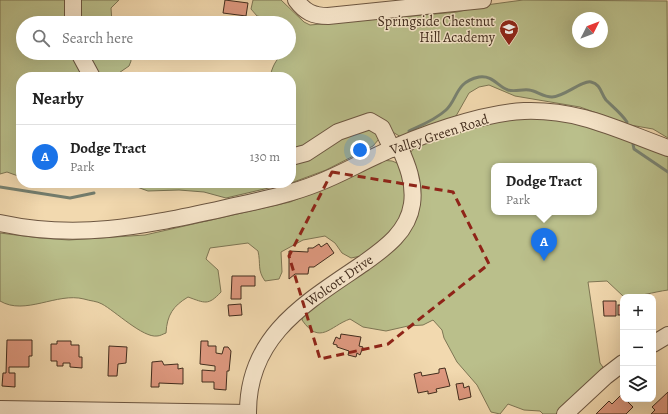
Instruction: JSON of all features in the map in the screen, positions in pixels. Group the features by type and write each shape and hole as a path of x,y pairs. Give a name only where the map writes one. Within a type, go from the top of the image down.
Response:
{"street":[{"path":"73,0 73,16"},
{"path":"296,0 301,7 312,15 328,16 483,0"},
{"path":"83,60 89,72"},
{"name":"Valley Green Road","path":"0,223 64,224 108,230 141,226 277,196 318,183 396,147 440,130 488,117 529,111 560,112 578,115 668,148"},
{"name":"Wolcott Drive","path":"248,413 248,398 255,372 269,343 287,319 302,306 381,250 399,234 410,216 413,194 410,173 396,147 382,128 370,120 338,132 306,153 296,156"},
{"path":"656,342 668,335"},
{"path":"565,414 606,376 620,365"},
{"path":"0,409 248,413"}],"highlighted area":[{"path":"332,172 453,192 489,264 388,344 320,359 289,256"}],"green space":[{"path":"0,0 69,0 68,16 16,16 16,60 78,60 83,72 16,72 16,175 7,172 0,174"},
{"path":"81,0 119,0 111,8 112,16 81,16"},
{"path":"253,0 281,0 304,22 310,25 457,12 486,5 523,0 667,1 668,138 653,129 630,125 580,107 515,96 489,85 479,87 469,93 456,116 401,137 364,115 337,127 312,145 296,149 296,72 271,72 277,60 296,60 296,16 257,16 251,9"},
{"path":"88,60 131,60 129,66 120,72 95,72"},
{"path":"516,117 572,119 668,153 668,290 646,294 621,294 607,281 588,282 600,363 605,370 558,414 543,414 540,411 524,410 508,404 500,414 491,412 477,385 457,362 444,338 442,330 433,320 423,325 408,326 386,331 363,327 350,319 325,332 320,333 314,332 308,328 302,320 303,314 399,244 410,153 416,146 483,124"},
{"path":"373,127 379,139 373,146 326,170 296,181 296,158 334,139"},
{"path":"380,160 392,161 397,163 401,168 407,199 396,228 361,256 351,258 342,253 335,243 325,236 303,240 281,252 282,272 279,279 265,281 260,270 258,251 248,243 210,248 206,259 218,270 221,292 213,300 206,302 188,297 183,300 169,316 166,333 157,336 144,333 108,307 98,302 84,299 63,298 20,306 10,305 0,301 0,233 69,240 145,235 290,202 322,189"},
{"path":"140,188 269,188 226,198 204,192 179,190 148,191"}],"building":[{"path":"225,0 248,3 246,16 223,13"},
{"path":"327,243 334,253 314,267 309,267 308,274 295,274 289,279 289,251 308,252 308,248 313,248 319,244 321,247"},
{"path":"232,276 255,276 255,286 241,286 241,299 231,299"},
{"path":"603,301 616,301 616,316 604,316"},
{"path":"241,304 242,315 229,316 228,305"},
{"path":"618,305 620,305 620,315 618,315"},
{"path":"341,334 361,337 359,346 363,347 360,355 357,353 356,357 348,355 349,351 333,344 336,337 340,339"},
{"path":"7,340 32,340 32,356 29,356 29,367 9,367 9,373 15,373 15,387 2,386 3,373 6,373"},
{"path":"57,341 71,341 71,345 79,345 79,357 82,357 82,368 70,367 70,363 63,363 63,366 57,366 57,361 51,361 51,344 57,344"},
{"path":"201,341 208,341 208,346 216,346 216,353 222,354 224,347 228,347 231,351 229,371 227,371 226,390 214,389 214,382 202,382 202,370 215,371 215,366 200,364"},
{"path":"109,346 127,347 126,363 118,364 117,376 108,376"},
{"path":"162,361 164,365 178,364 178,369 183,368 183,384 159,383 159,387 151,387 152,362"},
{"path":"445,368 450,386 436,389 437,392 428,394 428,391 418,393 414,374 421,372 422,376 439,373 439,369"},
{"path":"463,383 464,388 469,386 471,397 459,400 456,384"},
{"path":"668,392 668,414 651,414 655,410 652,407"},
{"path":"620,396 620,402 628,402 633,407 626,414 596,414 609,401 612,404"}],"waterway":[{"path":"409,131 442,114 450,106 461,87 471,79 479,77 491,79 508,90 529,90 552,97 587,82 591,82 599,87 606,100 627,122"},
{"path":"633,144 634,149 668,172"},
{"path":"0,187 70,198 94,193"}],"place":[{"name":"Springside Chestnut Hill Academy","path":"509,46"},
{"name":"Dodge Tract","path":"544,261"}]}
